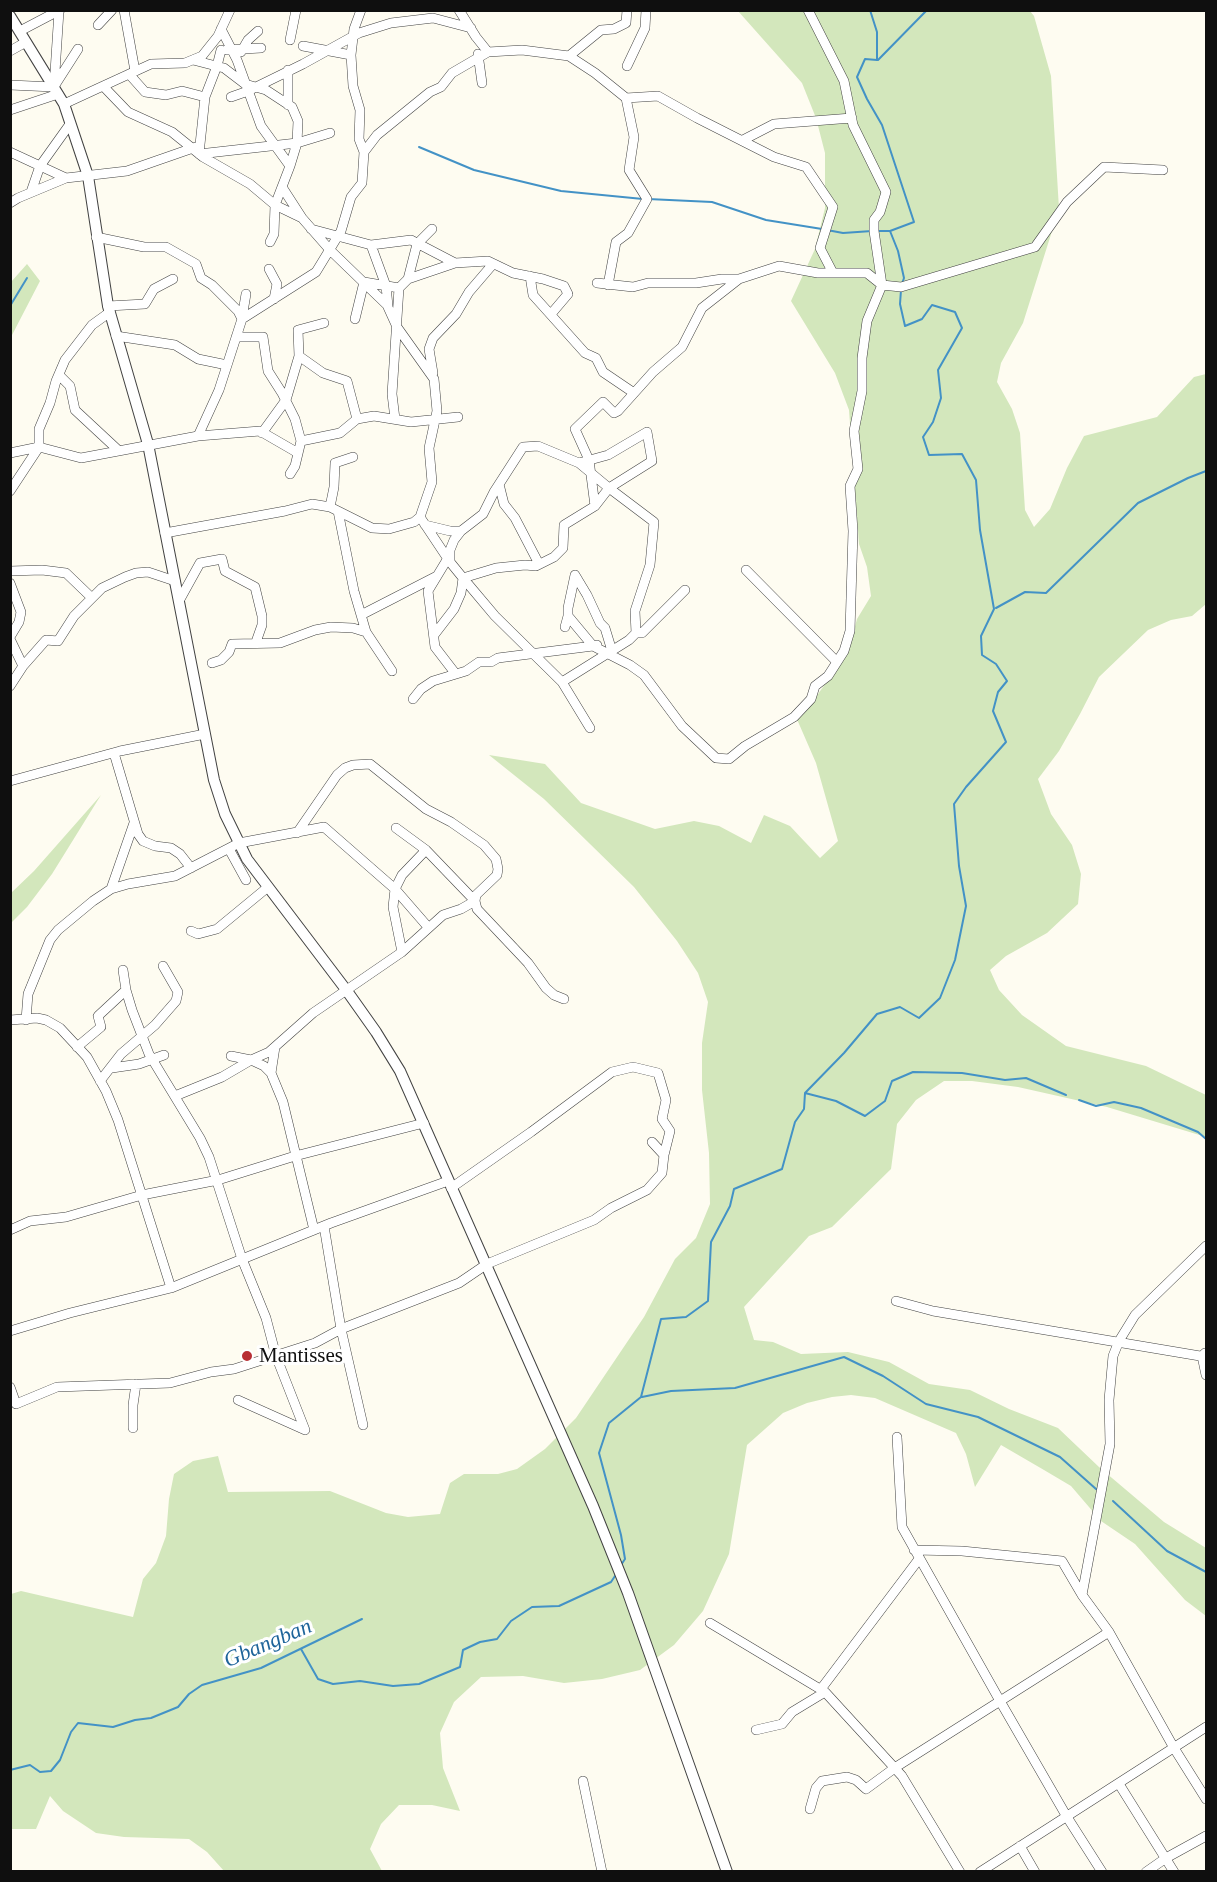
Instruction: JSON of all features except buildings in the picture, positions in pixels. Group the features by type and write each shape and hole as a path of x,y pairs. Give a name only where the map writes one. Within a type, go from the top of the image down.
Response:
{"street":[{"path":"98,25 112,10"},
{"path":"124,10 132,72 145,92 166,94 182,91 205,97"},
{"path":"10,110 58,95 103,86 151,64 185,63 194,60 206,51 221,29 230,10"},
{"path":"290,40 296,10"},
{"path":"242,319 316,272 338,236 351,197 362,183 364,152 359,139 360,110 353,86 351,55 354,29 362,10"},
{"path":"459,10 484,55 482,83"},
{"path":"569,56 602,30 614,29 626,23 627,10"},
{"path":"627,66 645,28 646,10"},
{"path":"413,699 433,681 466,671 479,662 593,646 609,649 644,675 682,726 716,758 729,759 744,746 794,717 811,699 814,686 828,676 844,651 850,631 853,531 850,486 858,469 854,431 862,391 862,358 867,321 882,285 874,220 880,212 886,192 860,142 844,81 808,10"},
{"path":"20,31 60,11 58,95"},
{"path":"10,16 58,95 88,176 109,309 148,444 214,780 246,880"},
{"path":"231,97 303,64 354,36 391,22 433,18 473,33"},
{"path":"221,29 249,87 261,126 291,166"},
{"path":"237,60 248,40 258,31"},
{"path":"10,51 26,42"},
{"path":"303,46 351,55"},
{"path":"206,51 261,48"},
{"path":"58,95 78,49"},
{"path":"197,149 205,97 217,66 220,50"},
{"path":"364,152 377,135 412,106 430,92 441,87 453,73 484,55 522,50 569,56 626,98 634,137 629,170 647,199 628,233 616,242 608,285"},
{"path":"194,60 224,68 249,87 266,90 291,107 298,121 297,143 291,166 275,204 274,234 270,242"},
{"path":"288,70 288,105"},
{"path":"10,85 58,95"},
{"path":"103,86 128,112 172,132 250,184 275,204 302,218"},
{"path":"626,98 658,96 774,157 806,167 833,207 820,248 833,273"},
{"path":"743,140 774,124 852,118"},
{"path":"32,192 40,166 70,124"},
{"path":"10,203 66,178 127,171 197,149 276,146 297,143 330,133"},
{"path":"10,152 66,178"},
{"path":"597,284 633,287 648,283 696,284 722,279 739,279 778,266 818,273 867,273 882,285 901,287 1035,247 1066,202 1104,167 1163,170"},
{"path":"282,187 311,229 388,308 397,327 434,379"},
{"path":"311,229 370,245 411,240 455,263"},
{"path":"408,279 417,244 432,229"},
{"path":"96,237 144,247 166,247 196,264 201,278 212,285 238,311 242,319"},
{"path":"370,245 386,286 388,308"},
{"path":"395,419 392,394 399,288 408,279 455,263 488,261 513,273 564,286 568,294 551,314"},
{"path":"493,264 469,292 456,314 433,338 429,349 436,411 429,448 432,482 423,521 449,560 495,616 562,682 590,728"},
{"path":"269,269 277,284 274,299"},
{"path":"530,276 533,295 585,353 596,358 603,372 634,393"},
{"path":"10,490 39,447 39,429 65,360 92,325 109,309 145,304 154,289 173,279"},
{"path":"633,637 635,612 650,565 654,522 609,488 591,471 584,461 574,429 603,402 614,413 653,372 682,347 702,308 739,279"},
{"path":"364,282 399,288"},
{"path":"355,319 364,282"},
{"path":"198,436 219,390 242,319 246,294"},
{"path":"262,433 286,400 299,356 298,330 324,323"},
{"path":"116,336 175,345 198,359 227,365"},
{"path":"236,337 263,337 268,370 295,419 301,441 295,466 290,474"},
{"path":"299,356 323,373 346,381 357,419"},
{"path":"59,375 70,386 75,410 118,450"},
{"path":"301,441 340,433 357,419 374,416 411,422 459,417"},
{"path":"10,453 39,447 81,458 198,436 260,431 298,453"},
{"path":"455,673 435,647 428,591 449,560 454,540 461,531 483,514 523,447 538,446 584,461 608,455 647,432 652,461 609,488 595,506 564,525 563,548 554,557 539,564 496,568 464,578"},
{"path":"353,457 335,463 334,509 366,632 392,671"},
{"path":"591,471 595,506"},
{"path":"499,484 504,504 515,518 539,564"},
{"path":"165,533 257,515 285,512 306,504 319,504 334,509 380,530 423,521 450,531 461,531"},
{"path":"179,601 200,563 222,559 225,571 255,587 262,616 262,625 256,642"},
{"path":"10,571 42,570 66,573 92,598"},
{"path":"746,570 837,662"},
{"path":"10,686 23,666 46,640 58,641 74,615 102,588 136,573 148,572 175,581"},
{"path":"565,627 575,575 588,595 604,628 609,649"},
{"path":"361,615 437,576"},
{"path":"434,635 454,609 464,578"},
{"path":"10,583 13,597 21,612 19,622 10,638 23,666"},
{"path":"562,682 609,649 642,633 685,590"},
{"path":"568,616 593,646"},
{"path":"212,663 221,660 229,652 232,644 280,643 315,630 332,627 352,628 366,632"},
{"path":"10,781 114,753 205,734"},
{"path":"114,753 134,823 143,841 155,846 171,848 180,854 191,868"},
{"path":"175,1095 263,1056 313,1013 402,952 443,915 474,901 497,874 496,860 484,845 451,822 426,809 370,764 353,765 337,775 297,832"},
{"path":"111,889 134,823"},
{"path":"26,1020 28,994 50,940 58,930 111,889 175,876 234,846 324,827 395,889 428,927"},
{"path":"396,828 426,850 528,963 546,988 554,995 564,999"},
{"path":"234,846 247,859 347,991 400,1071 593,1506 628,1593 727,1872"},
{"path":"402,952 393,907 395,889 402,874 426,850"},
{"path":"191,931 198,934 217,929 268,887"},
{"path":"100,1081 121,1054 155,1025 176,1001 178,992 163,966"},
{"path":"123,970 126,990 141,1035 152,1059 200,1138 218,1180 242,1259 266,1318 276,1356 305,1430 238,1400"},
{"path":"77,1047 101,1027 98,1016 126,990"},
{"path":"10,1020 37,1018 46,1020 60,1028 87,1057 118,1120 171,1288"},
{"path":"271,1073 274,1047"},
{"path":"112,1068 139,1065 164,1055"},
{"path":"231,1056 251,1060 264,1066 271,1073 283,1102 314,1230"},
{"path":"10,1331 171,1288 324,1226 450,1185 612,1072 633,1067 658,1073 666,1100 662,1119 670,1131 662,1173 647,1190 611,1208 594,1220 487,1264 459,1283 341,1329 315,1343 234,1369 211,1372 170,1383 57,1387 13,1406 10,1387"},
{"path":"10,1230 30,1221 66,1217 142,1195 218,1180 295,1156 424,1123"},
{"path":"652,1142 664,1155"},
{"path":"324,1226 341,1329 363,1425"},
{"path":"1082,1595 1110,1444 1109,1400 1113,1356 1119,1341 1135,1315 1206,1246"},
{"path":"896,1301 933,1311 1205,1355 1206,1375"},
{"path":"133,1428 136,1384"},
{"path":"897,1437 902,1527 1067,1817 1102,1872"},
{"path":"917,1555 962,1551 1062,1561 1082,1595 1109,1632 1174,1748 1206,1799"},
{"path":"756,1730 782,1724 792,1712 823,1691 917,1555"},
{"path":"710,1623 823,1691 896,1767 960,1872"},
{"path":"810,1809 816,1788 822,1781 847,1777 856,1780 866,1789 896,1767 1109,1632"},
{"path":"980,1872 1206,1727"},
{"path":"584,1781 602,1872"},
{"path":"1119,1784 1174,1872"},
{"path":"1146,1872 1206,1836"},
{"path":"1020,1846 1035,1872"}],"green space":[{"path":"738,11 1030,11 1034,16 1051,76 1059,209 1023,323 1001,363 997,382 1012,409 1020,433 1025,510 1034,527 1050,509 1067,468 1084,436 1157,417 1194,377 1206,374 1206,604 1192,616 1171,620 1148,630 1099,677 1059,751 1038,779 1051,814 1072,845 1081,874 1078,904 1047,933 1006,956 990,970 999,990 1022,1015 1066,1046 1146,1066 1206,1095 1206,1137 1107,1107 1018,1087 972,1081 944,1081 916,1100 897,1124 891,1169 832,1227 809,1236 744,1307 754,1340 773,1342 801,1354 848,1352 889,1362 929,1384 970,1390 1009,1409 1058,1428 1099,1467 1164,1522 1206,1548 1206,1616 1185,1600 1135,1544 1101,1521 1071,1486 1044,1470 1001,1445 975,1487 966,1454 956,1433 875,1398 851,1395 832,1397 807,1403 783,1413 747,1445 729,1554 703,1611 674,1645 640,1670 602,1679 564,1683 523,1676 481,1677 454,1702 440,1733 443,1768 460,1811 432,1805 399,1805 381,1824 370,1849 382,1871 224,1871 207,1852 189,1839 124,1837 96,1833 63,1811 50,1796 36,1829 11,1829 11,1594 21,1591 133,1617 143,1579 156,1563 166,1536 174,1474 193,1461 218,1456 228,1492 330,1491 386,1513 408,1517 440,1514 450,1483 464,1474 498,1474 517,1469 545,1449 576,1418 644,1317 675,1259 696,1238 710,1204 709,1153 702,1090 702,1043 708,1002 698,973 677,941 634,887 544,799 489,755 545,764 581,803 655,829 694,821 719,826 751,843 764,815 790,826 820,858 838,841 816,763 796,717 813,701 848,652 857,619 871,596 867,567 859,544 849,410 835,373 791,301 815,249 825,208 825,153 816,118 802,83"},
{"path":"27,264 40,281 11,337 11,282"},
{"path":"101,795 52,874 27,907 11,923 11,893 34,871"}],"waterway":[{"path":"870,10 877,32 877,60 865,59 857,77 882,125 914,222 890,231 898,251 904,278 902,284"},
{"path":"878,60 927,10"},
{"path":"419,147 474,170 561,191 643,199"},
{"path":"648,199 712,202 766,220 822,229"},
{"path":"827,230 843,233 872,231"},
{"path":"878,231 890,231"},
{"path":"10,306 27,278"},
{"path":"621,1565 625,1559 621,1535 599,1453 609,1423 641,1397 661,1319 686,1317 708,1301 711,1242 730,1206 734,1189 782,1169 795,1122 804,1109 805,1093 844,1053 877,1014 900,1007 919,1018 940,998 955,960 966,906 959,866 954,804 1006,742 993,711 998,692 1007,681 996,664 982,655 981,636 994,609 980,530 976,480 962,454 929,455 923,437 933,422 941,398 938,370 962,328 955,312 932,305 922,319 905,326 900,304 901,290"},
{"path":"996,608 1025,592 1046,593 1138,503 1206,471"},
{"path":"805,1093 836,1101 865,1116 885,1101 892,1081 913,1072 962,1073 1005,1080 1026,1078 1066,1095"},
{"path":"1079,1100 1096,1106 1114,1102 1141,1108 1198,1132 1206,1139"},
{"path":"642,1397 671,1391 735,1388 844,1357 883,1376 926,1404 978,1417 1060,1457 1096,1489"},
{"path":"1113,1501 1167,1551 1206,1572"},
{"path":"301,1649 318,1679 333,1684 360,1681 393,1686 419,1684 460,1667 463,1650 480,1642 497,1639 511,1621 532,1607 559,1606 611,1582 617,1573"},
{"name":"Gbangban","path":"10,1770 30,1765 40,1772 51,1771 60,1760 71,1732 78,1723 113,1727 151,1718 178,1707 189,1694 202,1685 261,1668 362,1619"}],"place":[{"name":"Mantisses","path":"247,1356"}]}
